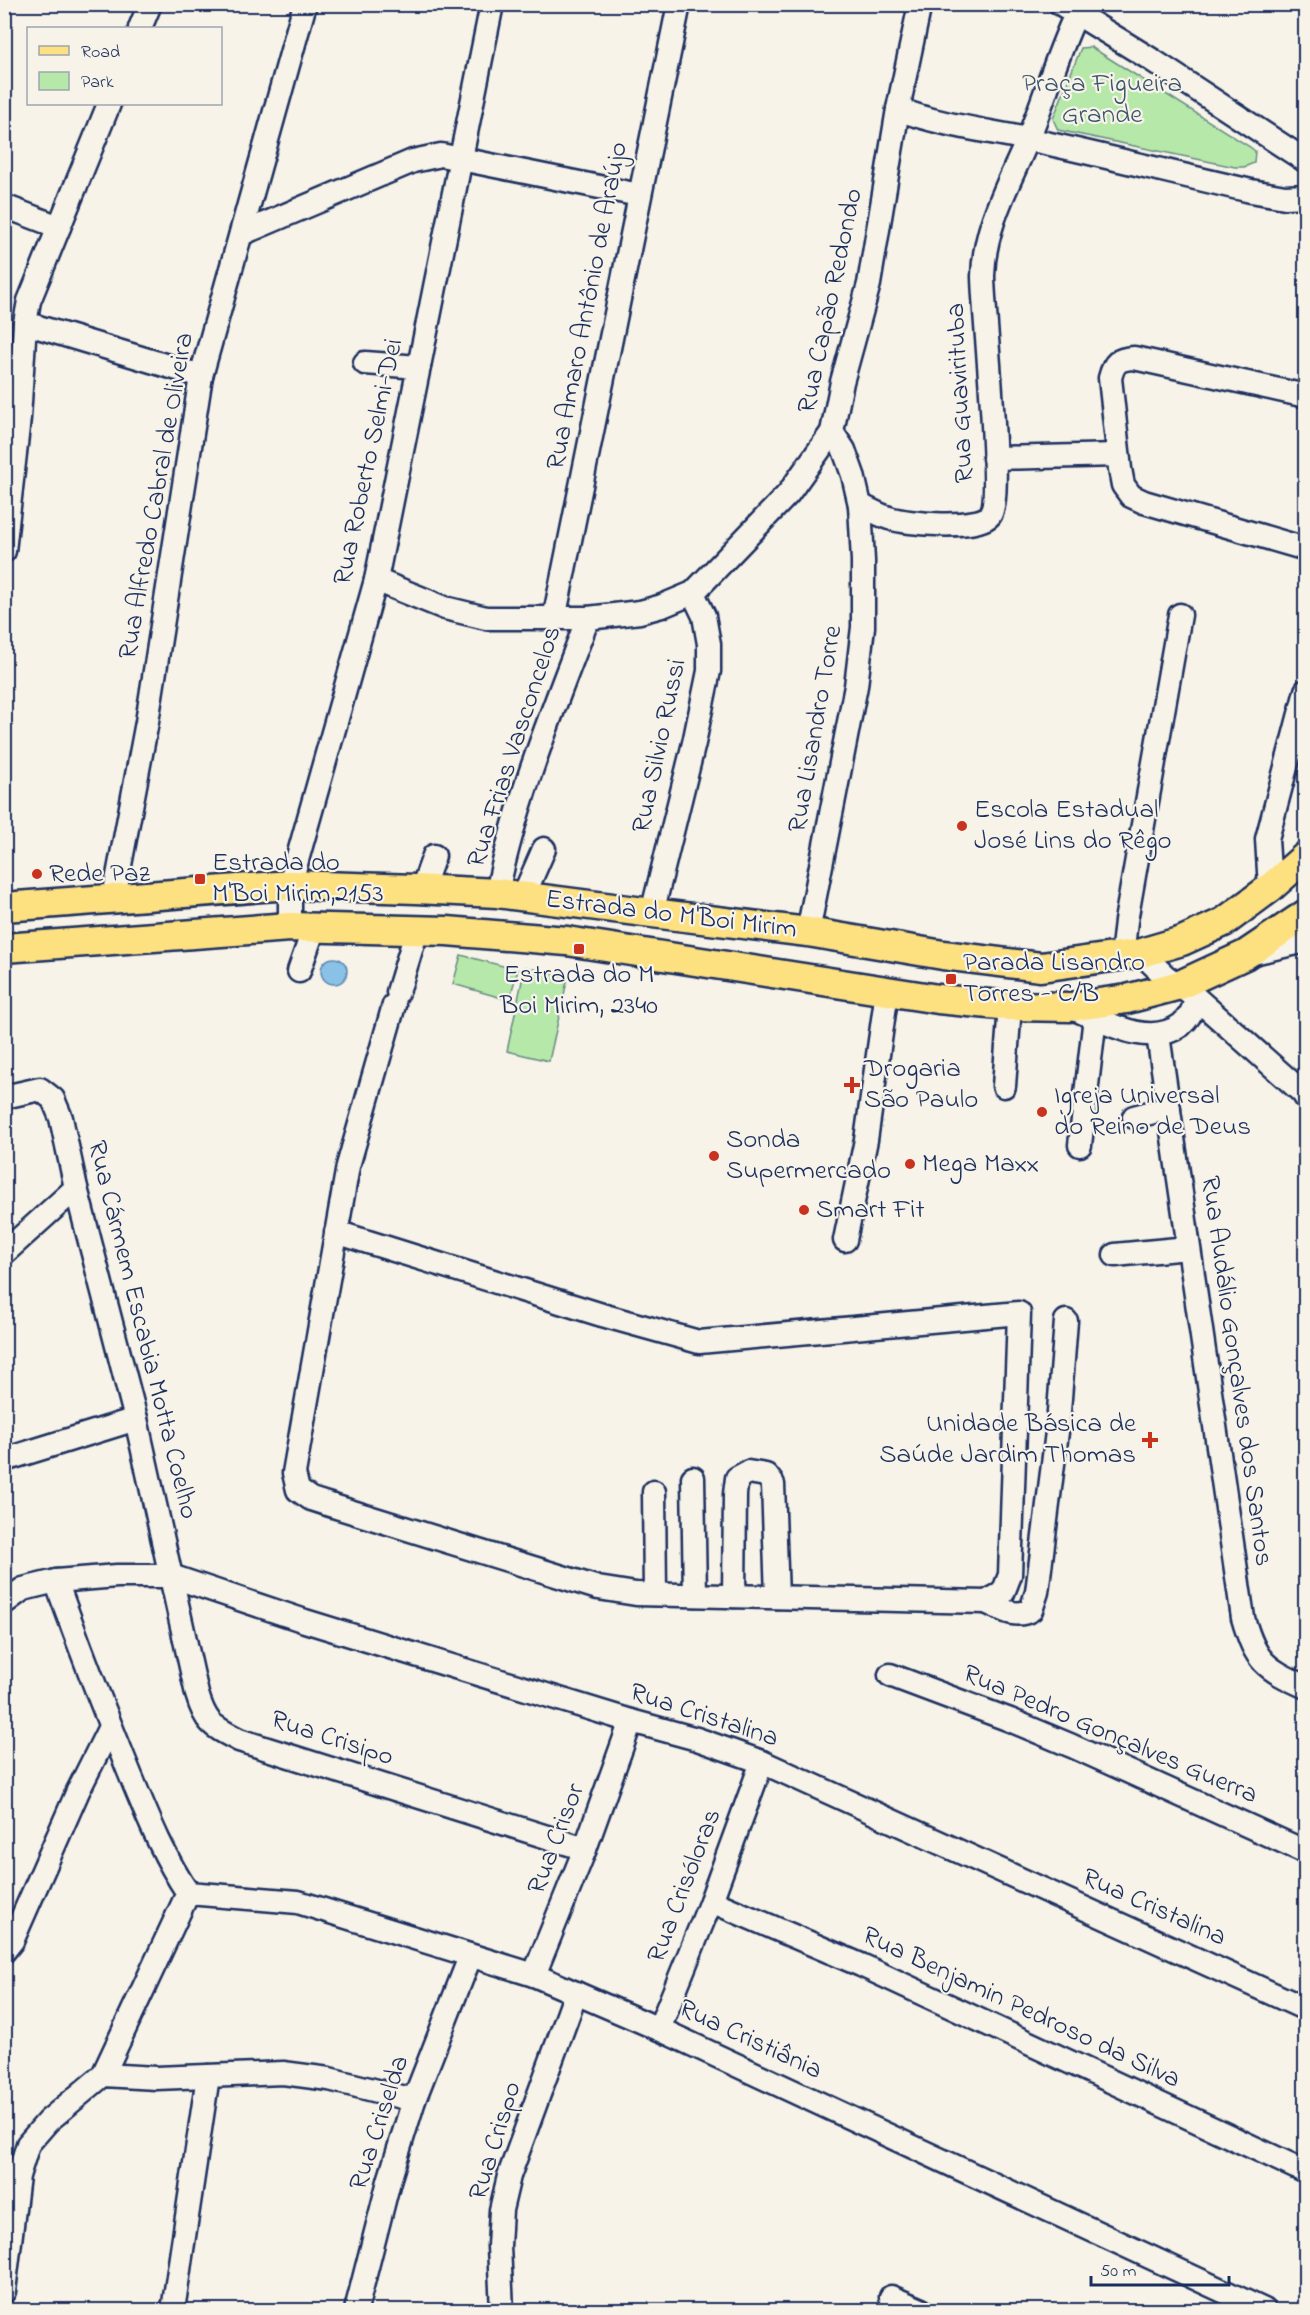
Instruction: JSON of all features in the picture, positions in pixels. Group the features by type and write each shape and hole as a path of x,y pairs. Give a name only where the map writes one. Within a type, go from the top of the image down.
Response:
{"main road":[{"name":"Estrada do M'Boi Mirim","path":"4,907 290,885 422,889 510,895 808,932 943,955 1041,967 1131,955 1182,941 1224,922 1270,888 1305,856"},
{"name":"Estrada do M'Boi Mirim","path":"4,948 302,927 417,930 567,941 696,967 938,999 1083,1012 1127,999 1188,991 1305,914"}],"street":[{"path":"140,27 150,4"},
{"name":"Rua Alfredo Cabral de Oliveira","path":"114,897 149,712 201,376 305,4"},
{"name":"Rua Roberto Selmi-Dei","path":"299,971 302,927 290,885 376,580 492,4"},
{"name":"Rua Amaro Antônio de Araújo","path":"554,619 679,4"},
{"name":"Rua Capão Redondo","path":"376,580 445,608 486,618 588,618 640,612 693,593 788,494 832,432 842,382 869,284 898,109 920,4"},
{"path":"1073,8 1305,161"},
{"name":"Rua Guavirituba","path":"860,505 890,519 913,522 969,524 984,520 992,513 995,500 994,458 983,275 987,240 994,217 1028,140 1073,8"},
{"path":"4,551 29,301 109,105"},
{"path":"898,109 919,117 1251,191 1285,197 1305,196"},
{"path":"241,234 413,161 441,154 639,195"},
{"path":"4,206 59,227"},
{"path":"25,323 201,376"},
{"path":"1305,396 1134,358 1120,358 1113,364 1110,378 1123,485 1131,496 1144,502 1305,549"},
{"path":"365,363 418,367"},
{"name":"Rua Lisandro Torre","path":"808,932 858,675 863,627 860,505 844,450 832,432"},
{"path":"994,458 1118,455"},
{"name":"Rua Silvio Russi","path":"652,913 694,743 709,671 709,644 704,616 693,593"},
{"path":"1180,615 1126,921 1131,955 1188,991 1303,1093 1305,1098"},
{"name":"Rua Frias Vasconcelos","path":"510,895 516,820 588,618"},
{"path":"1270,888 1266,857 1271,818 1305,691"},
{"path":"510,895 544,849"},
{"path":"422,889 434,856"},
{"path":"417,930 350,1158 336,1232 294,1473 298,1490 311,1499 598,1588 636,1594 986,1602 1012,1614 1023,1615 1031,1610 1037,1592 1058,1424 1066,1321"},
{"path":"1245,955 1305,941"},
{"path":"845,1240 866,1140 887,991"},
{"path":"1080,1145 1083,1012 1136,1033 1158,1035 1173,1030 1190,1016 1195,1006 1188,991"},
{"path":"1004,1086 1010,1006"},
{"name":"Rua Audálio Gonçalves dos Santos","path":"1158,1035 1243,1618 1249,1639 1259,1660 1276,1674 1305,1687"},
{"name":"Rua Cármem Escabia Motta Coelho","path":"4,1097 40,1089 53,1099 61,1118 76,1188 136,1419 171,1576"},
{"path":"1134,1117 1169,1108"},
{"path":"4,1252 76,1188"},
{"path":"336,1232 602,1315 699,1342 1019,1313 1010,1575 1003,1593 986,1602"},
{"path":"1115,1255 1188,1248"},
{"path":"4,1460 136,1419"},
{"path":"734,1596 735,1494 737,1478 748,1472 766,1475 772,1484 777,1597"},
{"path":"693,1478 695,1595"},
{"path":"654,1492 655,1594"},
{"name":"Rua Cristalina","path":"4,1603 23,1589 56,1581 117,1576 171,1576 305,1621 697,1739 762,1762 1305,2009"},
{"name":"Rua Crisipo","path":"171,1576 196,1694 203,1714 214,1727 240,1740 585,1849"},
{"path":"4,2291 18,2176 28,2144 48,2121 103,2075 188,1893 173,1870 145,1812 110,1727 56,1581"},
{"name":"Rua Pedro Gonçalves Guerra","path":"890,1675 1062,1742 1305,1852"},
{"name":"Rua Crisor","path":"534,1975 585,1849 631,1721"},
{"path":"4,1951 12,1941 78,1791 110,1727"},
{"name":"Rua Crisóloras","path":"659,2029 711,1901 762,1762"},
{"name":"Rua Cristiânia","path":"188,1893 297,1902 534,1975 659,2029 1264,2310"},
{"name":"Rua Benjamin Pedroso da Silva","path":"711,1901 861,1965 1305,2172"},
{"name":"Rua Criselda","path":"356,2310 389,2181 414,2100 470,1957"},
{"name":"Rua Crispo","path":"502,2310 499,2246 501,2210 509,2176 576,1994"},
{"path":"103,2075 156,2078 283,2073 329,2079 414,2100"},
{"path":"173,2310 208,2076"},
{"path":"891,2297 921,2310"}],"green space":[{"name":"Praça Figueira Grande","path":"1091,47 1250,147 1255,151 1254,163 1244,167 1235,167 1058,130 1053,119 1081,48"},
{"path":"461,955 518,970 509,1000 453,984"},
{"path":"525,967 568,977 549,1061 507,1051"}],"water":[{"path":"334,958 343,962 347,971 343,980 334,984 325,980 321,971 325,962"}],"place":[{"name":"Escola Estadual José Lins do Rêgo","path":"962,826"},
{"name":"Rede Paz","path":"37,874"},
{"name":"Estrada do M'Boi Mirim,2153","path":"200,879"},
{"name":"Estrada do M Boi Mirim, 2340","path":"579,949"},
{"name":"Parada Lisandro Torres - C/B","path":"951,979"},
{"name":"Drogaria São Paulo","path":"852,1085"},
{"name":"Igreja Universal do Reino de Deus","path":"1042,1112"},
{"name":"Sonda Supermercado","path":"714,1156"},
{"name":"Mega Maxx","path":"910,1164"},
{"name":"Smart Fit","path":"804,1210"},
{"name":"Unidade Básica de Saúde Jardim Thomas","path":"1150,1440"}]}
